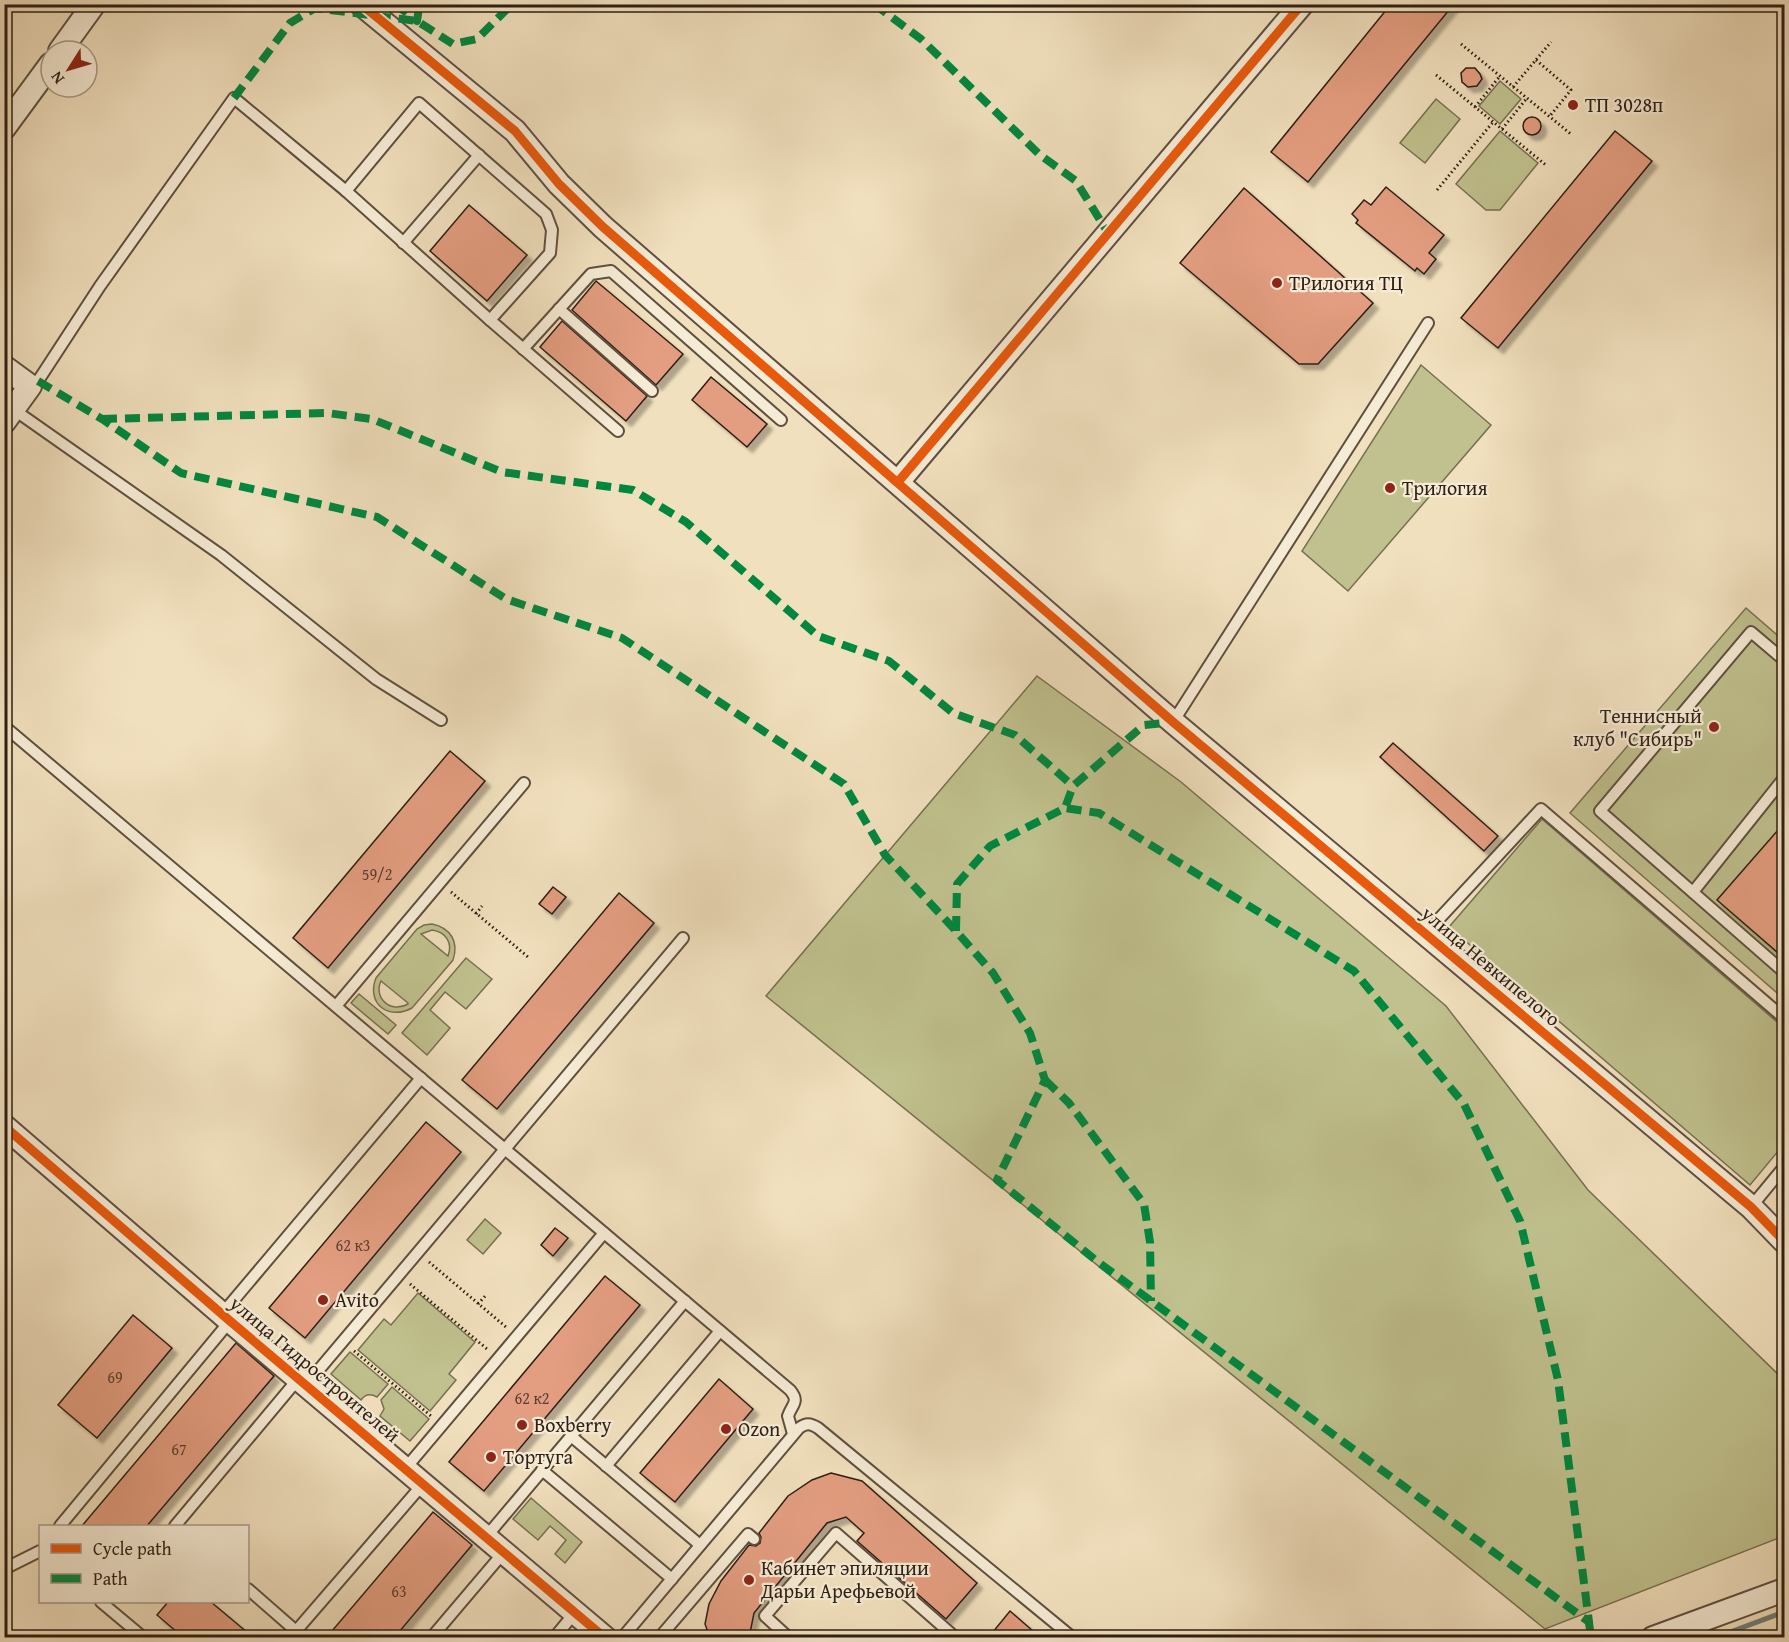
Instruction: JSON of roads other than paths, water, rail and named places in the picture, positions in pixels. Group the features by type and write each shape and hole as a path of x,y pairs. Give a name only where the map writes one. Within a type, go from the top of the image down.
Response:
{"street":[{"path":"69,39 94,4"},
{"name":"улица Невкипелого","path":"361,4 515,131 559,184 603,227 1173,722 1750,1207 1785,1240"},
{"path":"898,482 1302,4"},
{"path":"4,128 39,80"},
{"path":"4,367 30,386 9,416"},
{"name":"улица Гидростроителей","path":"4,1126 226,1318 605,1638"},
{"path":"1653,1638 1785,1590"}],"lane":[{"path":"30,386 38,381 100,286 234,98 346,191 618,431"},
{"path":"346,191 419,103 546,214 552,230 550,253 490,320"},
{"path":"404,243 479,155"},
{"path":"523,349 591,274 612,271 781,420"},
{"path":"560,309 652,391"},
{"path":"1173,722 1428,323"},
{"path":"9,416 221,555 376,679 441,720"},
{"path":"1785,660 1751,632 1600,811 1785,972"},
{"path":"4,726 794,1395 796,1401 788,1416 794,1434"},
{"path":"1693,892 1785,778"},
{"path":"336,1006 524,783"},
{"path":"1425,934 1541,809 1785,1018"},
{"path":"176,1525 302,1382 342,1342 683,938"},
{"path":"62,1525 421,1078"},
{"path":"1750,1207 1785,1167"},
{"path":"405,1469 604,1233"},
{"path":"486,1537 685,1301"},
{"path":"606,1466 720,1331"},
{"path":"622,1638 799,1428 805,1424 818,1428 1074,1638"},
{"path":"571,1436 700,1545"},
{"path":"542,1470 672,1579"},
{"path":"249,1590 293,1634 423,1484"},
{"path":"789,1638 765,1616 795,1571 836,1533 956,1638"},
{"path":"659,1638 748,1534 754,1539"},
{"path":"4,1569 39,1552"},
{"path":"431,1638 504,1552"},
{"path":"113,1606 144,1638"},
{"path":"554,1638 573,1615 600,1638"}],"waterway":[{"path":"1714,1638 1784,1612"}],"place":[{"name":"ТП 3028п","path":"1573,105"},
{"name":"ТРилогия ТЦ","path":"1277,283"},
{"name":"Трилогия","path":"1390,488"},
{"name":"Теннисный клуб \"Сибирь\"","path":"1714,727"},
{"name":"Avito","path":"323,1300"},
{"name":"Boxberry","path":"522,1425"},
{"name":"Ozon","path":"726,1429"},
{"name":"Тортуга","path":"491,1457"},
{"name":"Кабинет эпиляции Дарьи Арефьевой","path":"749,1580"}]}
